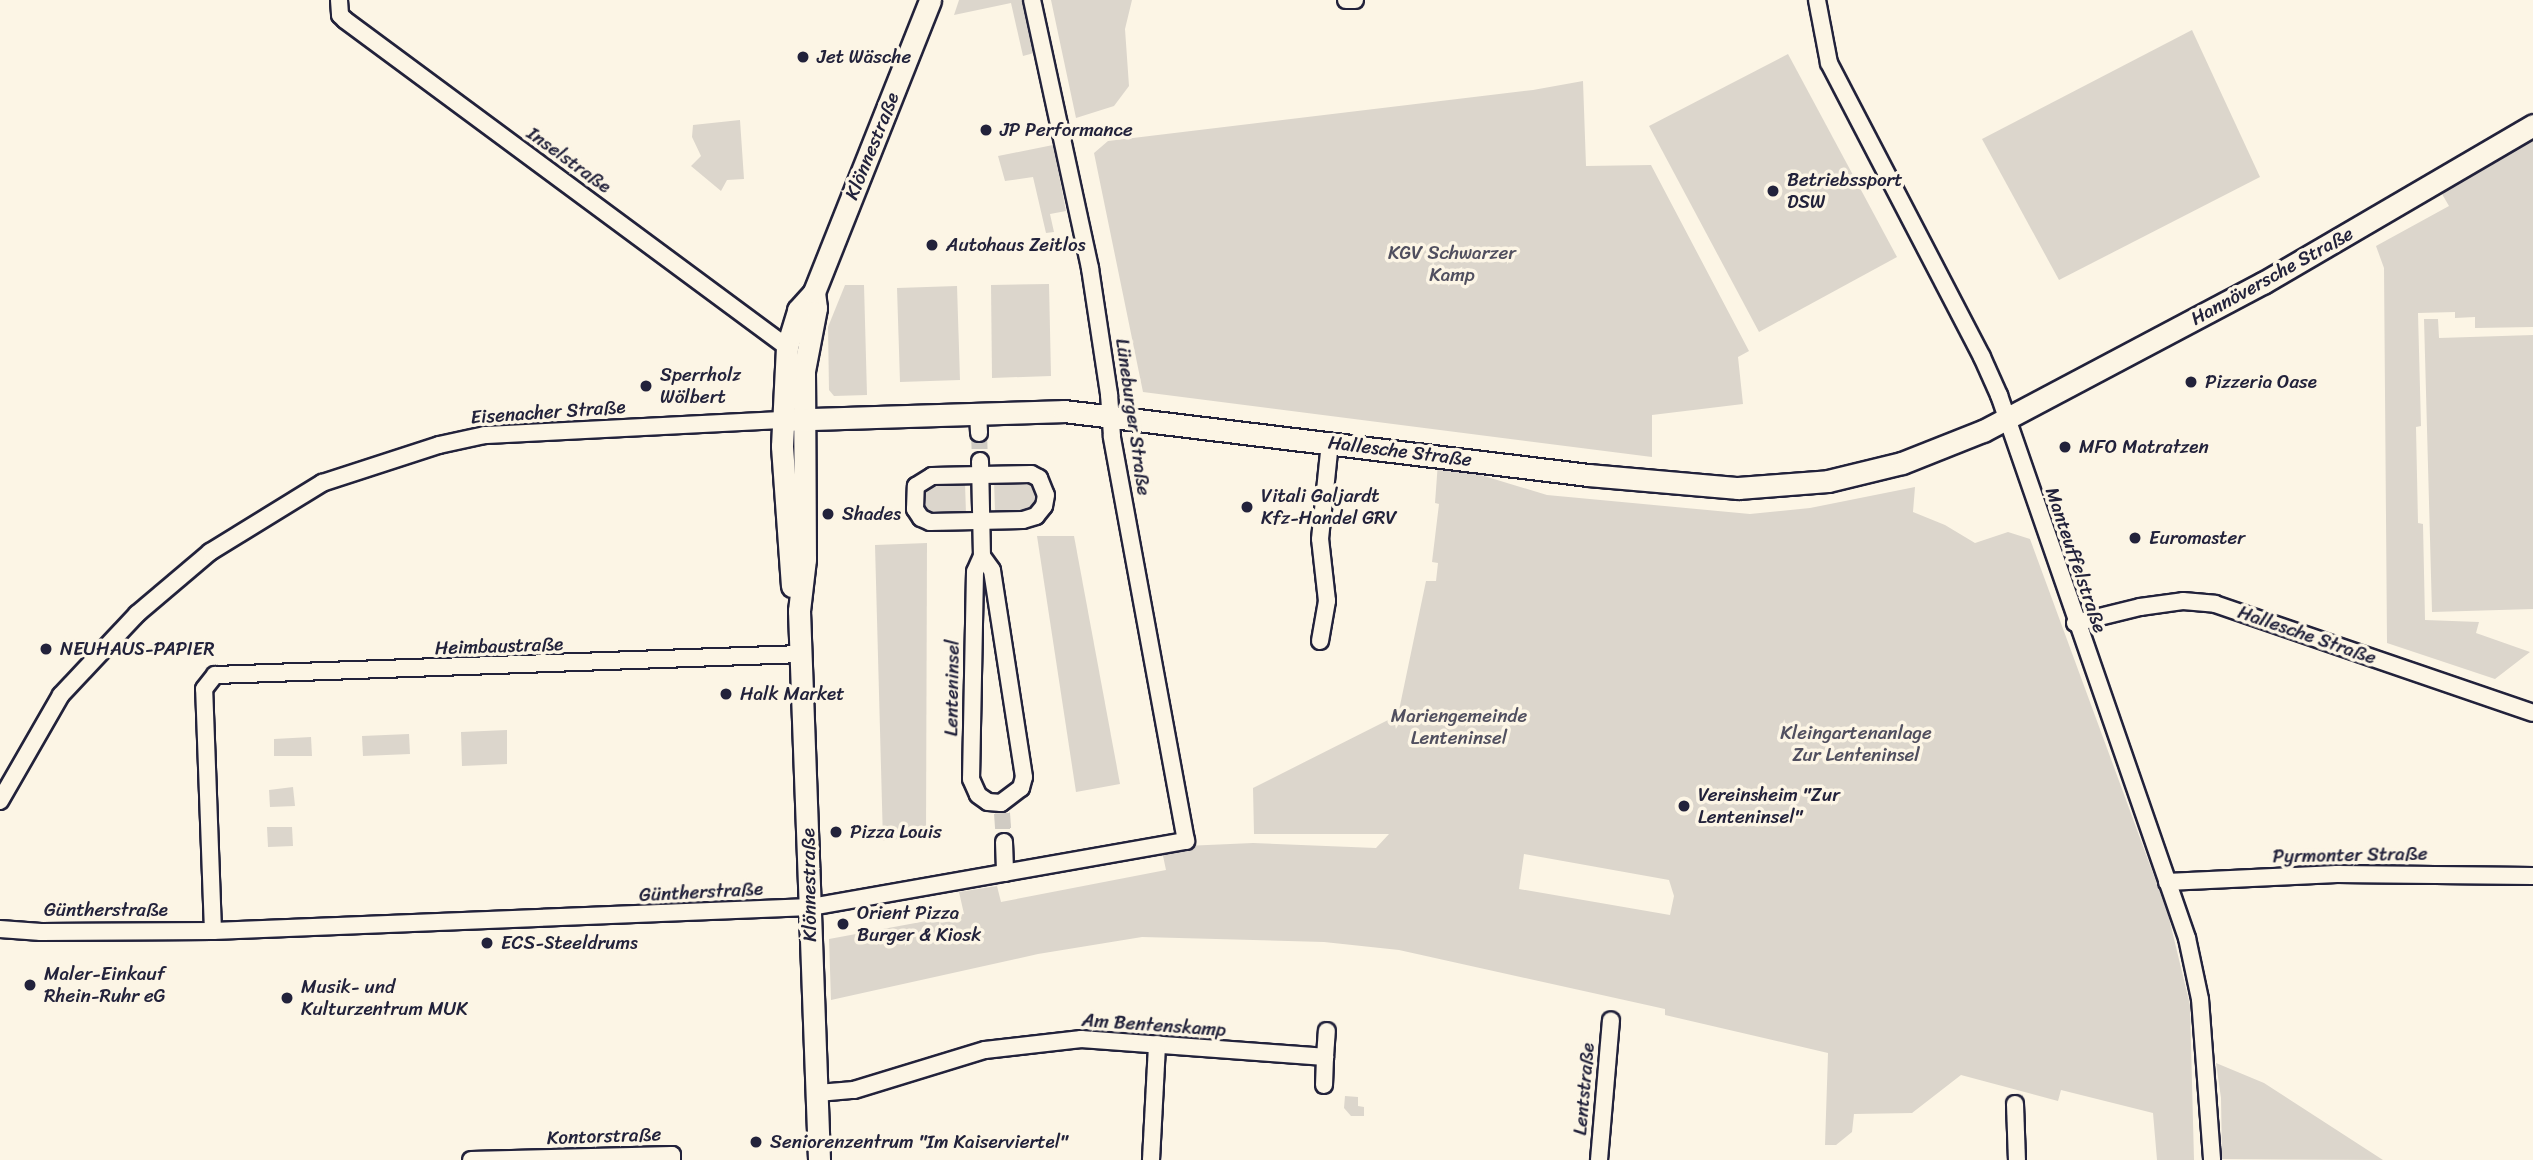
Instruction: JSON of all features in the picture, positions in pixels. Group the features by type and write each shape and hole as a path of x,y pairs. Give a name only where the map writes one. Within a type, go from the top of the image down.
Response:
{"main road":[{"name":"Klönnestraße","path":"819,1160 802,654 799,611 793,596 793,420 787,347 798,310 814,292 930,0"},
{"name":"Hannöversche Straße","path":"2006,419 2263,282 2533,125"},
{"name":"Klönnestraße","path":"793,420 816,308 814,292"},
{"name":"Hallesche Straße","path":"793,420 978,423 1064,411 1588,475 1738,488 1828,481 1870,472 1951,445 2006,419"}],"street":[{"name":"Inselstraße","path":"339,0 340,15 345,20 787,347"},
{"name":"Lüneburger Straße","path":"1032,0 1090,268 1111,415 1186,841"},
{"path":"1346,0 1355,0"},
{"name":"Manteuffelstraße","path":"1817,0 1829,63 1982,357 2187,938 2198,989 2212,1160"},
{"name":"Eisenacher Straße","path":"0,801 61,695 137,614 210,552 323,483 439,445 485,435 793,420"},
{"path":"1320,641 1327,601 1320,540 1330,442"},
{"path":"980,469 1031,474 1039,478 1046,495 1044,506 1036,516 1023,520 930,522 921,518 915,509 916,486 932,476 980,469"},
{"name":"Lenteninsel","path":"980,469 982,556 975,572 971,779 978,795 1002,808 1021,788 1024,777 992,570 982,556"},
{"name":"Hallesche Straße","path":"2075,623 2140,607 2183,601 2214,604 2533,713"},
{"name":"Heimbaustraße","path":"213,930 204,689 215,676 802,654"},
{"name":"Güntherstraße","path":"0,929 41,932 213,930 811,907 1186,841"},
{"path":"1004,842 1005,873"},
{"name":"Pyrmonter Straße","path":"2167,882 2337,874 2533,876"},
{"name":"Lentstraße","path":"1599,1160 1611,1021"},
{"path":"1324,1085 1327,1031"},
{"name":"Am Bentenskamp","path":"818,1093 854,1090 952,1059 1007,1047 1081,1039 1157,1044 1173,1048 1325,1057"},
{"path":"1151,1160 1157,1044"},
{"path":"2015,1104 2017,1160"},
{"name":"Kontorstraße","path":"471,1160 672,1155 672,1160"}],"green space":[{"path":"959,0 1022,0 1034,53 1023,56 1011,3 954,15"},
{"path":"1051,0 1132,0 1125,29 1129,86 1114,106 1076,118"},
{"path":"2192,30 2260,177 2059,280 1982,139"},
{"name":"Betriebssport DSW","path":"1788,54 1897,257 1759,332 1649,126"},
{"name":"KGV Schwarzer Kamp","path":"1583,81 1586,166 1651,165 1749,351 1738,357 1743,404 1652,415 1652,457 1143,392 1094,153 1108,141 1533,90"},
{"path":"740,120 744,179 727,180 721,191 691,166 701,156 692,137 693,125"},
{"path":"2533,138 2533,327 2475,328 2475,317 2455,318 2455,312 2418,313 2421,426 2416,427 2418,523 2423,524 2425,620 2479,622 2476,633 2530,652 2495,679 2387,643 2384,268 2376,246 2449,206 2442,194"},
{"path":"1053,145 1066,211 1050,214 1054,232 1046,233 1033,177 1005,181 998,156"},
{"path":"1049,284 1051,376 992,378 991,285"},
{"path":"845,285 864,285 867,395 834,396 829,390 828,327"},
{"path":"957,286 960,380 900,382 897,288"},
{"path":"2424,319 2438,319 2439,338 2533,335 2533,609 2432,612"},
{"name":"Kleingartenanlage Zur Lenteninsel","path":"1438,462 1547,495 1750,514 1810,508 1915,487 1913,512 1945,525 1975,543 2008,532 2030,539 2168,914 2190,1005 2194,1160 2157,1160 2153,1113 2061,1090 2058,1101 1961,1075 1912,1113 1854,1114 1852,1132 1836,1145 1825,1145 1828,1053 1665,1015 1665,1009 1399,950 1324,942 1142,937 1038,954 831,1000 829,939 964,914 959,892 997,886 1001,902 1166,870 1162,851 1185,846 1253,843 1376,848 1389,834 1254,834 1253,788 1398,715 1426,581 1436,581 1438,563 1432,562 1439,504 1435,503","holes":["1524,854 1669,880 1674,896 1670,915 1519,889"]},
{"path":"994,480 1031,480 1040,493 1033,512 999,516 995,512"},
{"path":"965,482 966,515 927,515 920,506 922,488 928,483"},
{"path":"1037,536 1074,536 1120,784 1076,792"},
{"path":"927,543 926,835 883,841 875,545"},
{"path":"507,730 507,764 462,766 461,732"},
{"path":"409,734 410,754 363,756 362,736"},
{"path":"311,737 312,756 274,756 274,739"},
{"path":"293,787 295,806 270,807 269,790"},
{"path":"267,827 292,827 293,846 268,847"},
{"path":"2216,1063 2264,1083 2383,1160 2222,1159 2221,1098"},
{"path":"1345,1096 1358,1097 1358,1106 1364,1107 1364,1116 1351,1116 1344,1108"}],"tunnel":[{"path":"979,433 980,461"},
{"path":"1002,813 1004,842"}],"place":[{"name":"Jet Wäsche","path":"803,57"},
{"name":"JP Performance","path":"986,130"},
{"name":"Betriebssport DSW","path":"1773,191"},
{"name":"Autohaus Zeitlos","path":"932,245"},
{"name":"Pizzeria Oase","path":"2191,382"},
{"name":"Sperrholz Wölbert","path":"646,386"},
{"name":"MFO Matratzen","path":"2065,447"},
{"name":"Vitali Galjardt Kfz-Handel GRV","path":"1247,507"},
{"name":"Shades","path":"828,514"},
{"name":"Euromaster","path":"2135,538"},
{"name":"NEUHAUS-PAPIER","path":"46,649"},
{"name":"Halk Market","path":"726,694"},
{"name":"Vereinsheim \"Zur Lenteninsel\"","path":"1684,806"},
{"name":"Pizza Louis","path":"836,832"},
{"name":"Orient Pizza Burger & Kiosk","path":"843,924"},
{"name":"ECS-Steeldrums","path":"487,943"},
{"name":"Maler-Einkauf Rhein-Ruhr eG","path":"30,985"},
{"name":"Musik- und Kulturzentrum MUK","path":"287,998"},
{"name":"Seniorenzentrum \"Im Kaiserviertel\"","path":"756,1142"}],"park label":[{"name":"Mariengemeinde Lenteninsel","path":"1459,727"}]}
